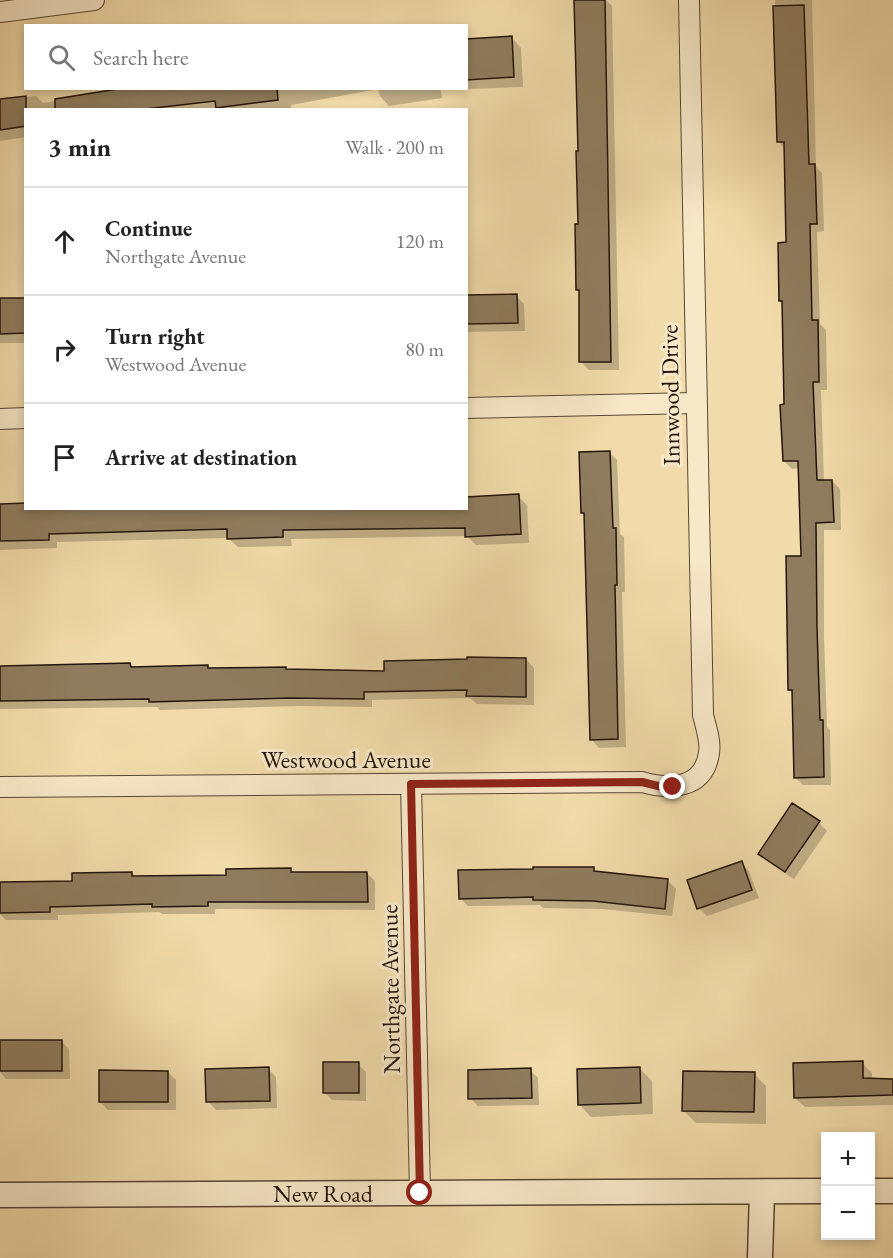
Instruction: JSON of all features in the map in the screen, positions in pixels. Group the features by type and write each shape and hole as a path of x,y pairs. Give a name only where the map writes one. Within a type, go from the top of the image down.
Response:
{"street":[{"path":"0,12 94,0"},
{"name":"Innwood Drive","path":"689,0 704,715 710,750 706,764 691,781"},
{"path":"468,408 696,403"},
{"path":"0,419 24,418"},
{"name":"Westwood Avenue","path":"0,787 642,782 673,787 691,781"},
{"name":"Northgate Avenue","path":"411,784 420,1193"},
{"name":"New Road","path":"0,1195 821,1191"},
{"path":"875,1191 893,1191"},
{"path":"760,1258 762,1192"}],"building":[{"path":"574,0 605,0 611,362 579,362 579,290 576,290 575,224 578,224 576,151 578,151"},
{"path":"804,5 809,164 815,164 817,224 810,224 812,320 818,320 819,382 813,382 817,480 832,480 834,522 816,523 817,628 824,777 794,778 792,690 788,690 786,556 801,556 798,461 783,461 780,405 784,404 782,301 779,301 778,243 786,242 784,142 777,142 773,6"},
{"path":"512,36 514,77 468,80 468,39"},
{"path":"111,90 277,90 278,100 216,108 215,101 154,108 55,108 55,99"},
{"path":"26,96 24,126 0,130 0,99"},
{"path":"517,294 518,323 468,324 468,295"},
{"path":"0,298 24,298 24,333 0,334"},
{"path":"610,451 613,528 616,528 618,739 590,740 584,513 581,513 579,452"},
{"path":"519,494 521,534 465,537 465,528 283,530 283,537 227,539 227,529 49,534 49,540 0,541 0,504 24,503 24,510 468,510 468,497"},
{"path":"467,657 526,658 526,697 466,696 467,690 364,692 364,699 290,698 149,702 149,699 0,701 0,666 130,663 131,667 208,665 208,668 286,667 286,669 384,671 384,661 467,659"},
{"path":"792,803 820,821 785,872 758,854"},
{"path":"742,861 752,890 697,909 687,880"},
{"path":"533,867 594,867 594,871 668,879 665,909 593,901 533,900 533,897 459,899 458,870 533,869"},
{"path":"291,868 291,872 367,872 368,902 208,902 208,906 152,907 152,904 50,907 50,912 0,913 0,882 72,881 72,873 132,872 132,876 226,875 226,869"},
{"path":"0,1040 62,1040 62,1071 0,1071"},
{"path":"863,1061 863,1078 893,1079 893,1095 794,1098 793,1063"},
{"path":"323,1062 359,1062 359,1093 323,1093"},
{"path":"269,1067 270,1101 206,1102 205,1069"},
{"path":"640,1067 641,1103 578,1105 577,1069"},
{"path":"531,1068 532,1098 468,1099 468,1070"},
{"path":"99,1070 168,1071 168,1102 99,1102"},
{"path":"683,1071 755,1072 754,1112 682,1111"}],"route":[{"path":"420,1193 411,784 642,782 673,787"}]}
